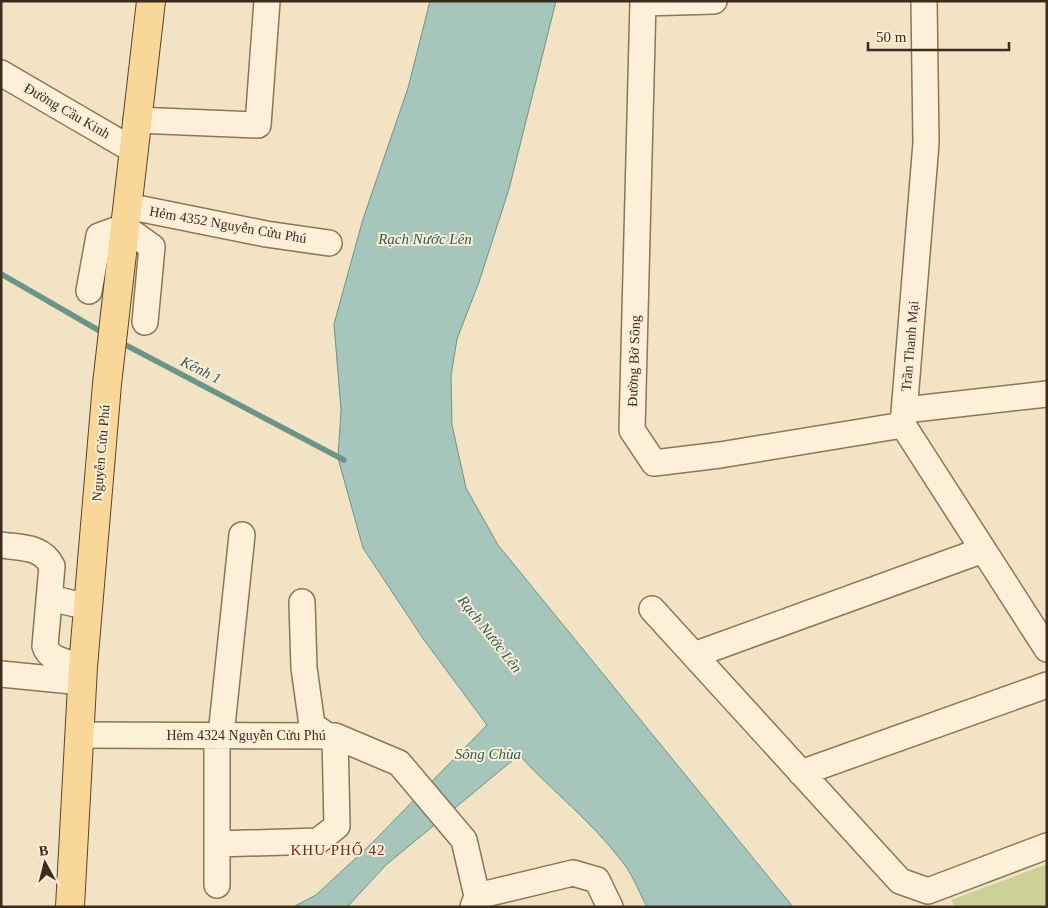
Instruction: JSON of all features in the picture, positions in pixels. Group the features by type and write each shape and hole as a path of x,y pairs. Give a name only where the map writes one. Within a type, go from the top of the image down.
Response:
{"main road":[{"name":"Nguyễn Cửu Phú","path":"70,907 83,674 106,384 151,1"}],"street":[{"path":"136,120 258,125 267,1"},
{"path":"643,2 714,1"},
{"name":"Trần Thanh Mại","path":"904,418 926,143 924,1"},
{"name":"Đường Bờ Sông","path":"643,2 632,430 654,463 720,455 904,418"},
{"name":"Đường Cầu Kinh","path":"1,72 133,150"},
{"path":"89,291 99,236 126,217 152,247 145,322"},
{"name":"Hẻm 4352 Nguyễn Cửu Phú","path":"126,217 329,243"},
{"path":"1047,394 904,418 983,550 1047,649"},
{"path":"217,885 219,735 242,535"},
{"path":"1,545 39,551 47,557 52,566 45,646 47,652 52,657 83,674"},
{"path":"694,655 983,550"},
{"path":"50,598 88,607"},
{"path":"217,844 318,841 337,826 331,736 312,725 304,668 302,602"},
{"path":"652,609 900,881 928,891 1047,846"},
{"path":"1,674 83,674"},
{"path":"801,773 1047,685"},
{"name":"Hẻm 4324 Nguyễn Cửu Phú","path":"80,735 331,736 400,763 464,840 475,901"},
{"path":"475,901 573,873 597,880 610,907"}],"green space":[{"path":"1047,864 1047,907 955,907 951,900"}],"water":[{"name":"Rạch Nước Lên","path":"430,1 556,1 509,189 479,282 457,339 451,376 452,425 466,488 498,545 793,907 647,907 629,871 621,860 584,819 519,755 386,865 349,905 346,907 293,907 316,895 373,842 487,725 424,640 363,548 338,458 341,410 334,324 363,219 408,88"}],"waterway":[{"name":"Kênh 1","path":"1,274 105,334"},
{"name":"Kênh 1","path":"120,342 344,460"}],"district":[{"name":"KHU PHỐ 42","path":"338,850"}],"water label":[{"name":"Sông Chùa","path":"488,754"}]}
